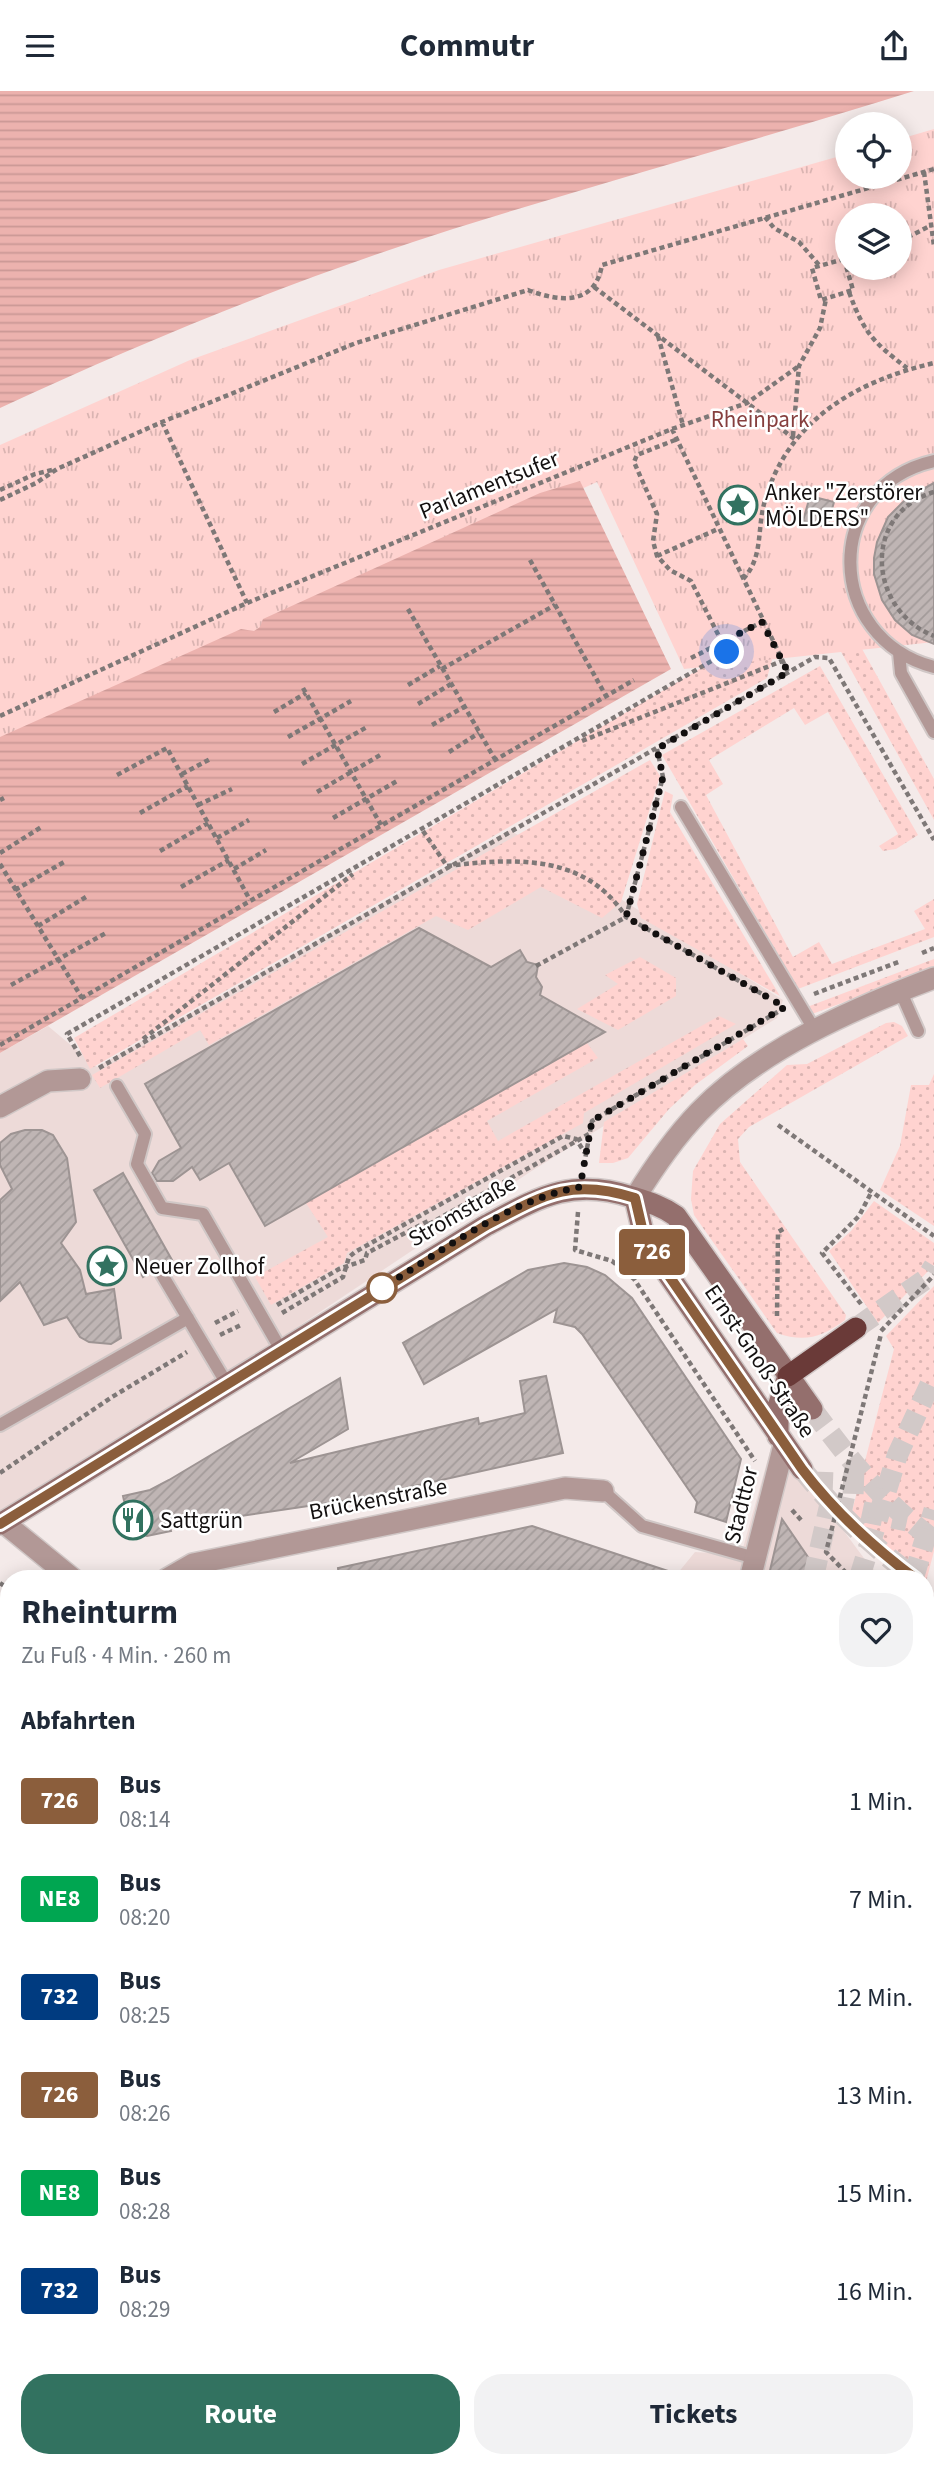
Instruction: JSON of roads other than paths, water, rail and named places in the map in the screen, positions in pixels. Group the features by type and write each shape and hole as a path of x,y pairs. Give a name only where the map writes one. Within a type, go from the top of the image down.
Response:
{"highway":[{"path":"788,1376 865,1320"}],"street":[{"path":"635,1198 670,1146 701,1110 814,1029 934,978"},
{"path":"0,1107 48,1081 82,1070"},
{"name":"Stromstraße","path":"2,1523 485,1226 540,1197 580,1187 635,1198"},
{"name":"Ernst-Gnoß-Straße","path":"635,1198 661,1206 676,1216 812,1409"},
{"name":"Ernst-Gnoß-Straße","path":"635,1198 645,1241 802,1469"},
{"path":"781,1441 778,1407 788,1376"},
{"name":"Stadttor","path":"752,1568 781,1441"},
{"name":"Brückenstraße","path":"183,1570 193,1564 565,1488 603,1491"},
{"path":"2,1523 62,1570"}],"lane":[{"path":"934,461 912,468 878,492 861,518 851,547 851,578 859,608 869,625 899,653 934,667"},
{"path":"899,653 901,673 934,732"},
{"path":"681,807 814,1029"},
{"path":"900,991 918,1031"},
{"path":"117,1086 145,1134 137,1164 162,1208 203,1213 281,1350"},
{"path":"158,1268 228,1384"},
{"path":"0,1425 188,1318"},
{"path":"603,1491 642,1526 752,1568"}],"tunnel":[{"path":"856,1328 926,1279 934,1266"},
{"path":"862,1570 897,1456 934,1376"},
{"path":"812,1409 883,1495 934,1540"},
{"path":"802,1469 855,1528 905,1570"},
{"path":"812,1482 869,1484"},
{"path":"815,1570 830,1504"},
{"path":"832,1505 907,1521"},
{"path":"916,1570 934,1510"}],"place":[{"name":"Anker \"Zerstörer MÖLDERS\"","path":"738,505"},
{"name":"Neuer Zollhof","path":"107,1266"},
{"name":"Sattgrün","path":"133,1520"}],"park label":[{"name":"Rheinpark","path":"760,419"}]}
